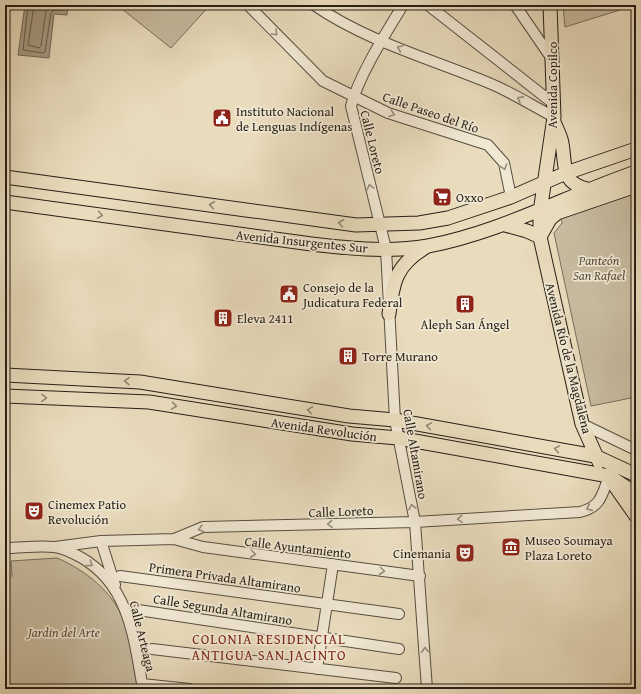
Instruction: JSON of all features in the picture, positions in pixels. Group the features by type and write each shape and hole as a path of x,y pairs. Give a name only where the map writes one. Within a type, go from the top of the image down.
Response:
{"main road":[{"name":"Avenida Copilco","path":"540,212 543,184 554,120 550,5"},
{"path":"554,120 561,139 566,173 574,184 587,189"},
{"name":"Avenida Insurgentes Sur","path":"5,177 356,225 380,225 433,221 511,197 566,173 636,149"},
{"name":"Avenida Insurgentes Sur","path":"5,202 311,244 386,249 428,246 505,225 540,212 587,189 636,172"},
{"path":"505,225 527,231 540,237 547,222 557,213 636,186"},
{"name":"Avenida Río de la Magdalena","path":"540,212 540,237 582,424 596,456 636,516"},
{"path":"389,314 394,279 406,261 428,246"},
{"name":"Avenida Revolución","path":"5,375 140,382 349,416 395,420 596,456 636,475"},
{"name":"Avenida Revolución","path":"5,396 149,402 352,434 398,438 609,476 636,494"}],"street":[{"name":"Calle Paseo del Río","path":"248,5 323,81 388,113 488,145 504,163 511,197"},
{"path":"314,5 332,18 382,40 492,84 554,120"},
{"name":"Calle Loreto","path":"380,225 351,106 354,96 382,40 403,5"},
{"path":"428,5 554,104"},
{"path":"515,5 553,61"},
{"name":"Calle Altamirano","path":"380,225 386,249 395,420 415,522 428,689"},
{"path":"582,424 636,450"},
{"name":"Calle Loreto","path":"55,547 101,541 174,539 203,527 415,522 588,510 599,501 609,476"},
{"name":"Calle Ayuntamiento","path":"174,539 203,547 420,576"},
{"name":"Calle Arteaga","path":"101,541 129,621 143,687"},
{"name":"Calle Arteaga","path":"5,548 55,547 88,562 106,577 117,590"},
{"path":"317,669 333,564"},
{"name":"Primera Privada Altamirano","path":"120,576 399,614"},
{"name":"Calle Segunda Altamirano","path":"138,610 399,649"},
{"path":"152,650 396,678"},
{"path":"143,687 190,689"}],"green space":[{"path":"117,5 210,5 171,48"},
{"path":"563,5 636,5 565,27"},
{"name":"Panteón San Rafael","path":"636,192 636,397 591,406 554,233 562,223 561,217"},
{"name":"Jardin del Arte","path":"57,558 88,576 106,592 113,601 124,622 138,689 8,689 6,576 12,576 11,561"}],"water":[{"path":"25,5 68,5 67,15 54,14 49,58 18,55"}],"place":[{"name":"Instituto Nacional de Lenguas Indígenas","path":"222,118"},
{"name":"Oxxo","path":"442,197"},
{"name":"Consejo de la Judicatura Federal","path":"289,294"},
{"name":"Aleph San Ángel","path":"465,304"},
{"name":"Eleva 2411","path":"223,318"},
{"name":"Torre Murano","path":"348,356"},
{"name":"Cinemex Patio Revolución","path":"34,511"},
{"name":"Museo Soumaya Plaza Loreto","path":"511,547"},
{"name":"Cinemania","path":"465,553"}],"district":[{"name":"COLONIA RESIDENCIAL ANTIGUA SAN JACINTO","path":"269,648"}]}
